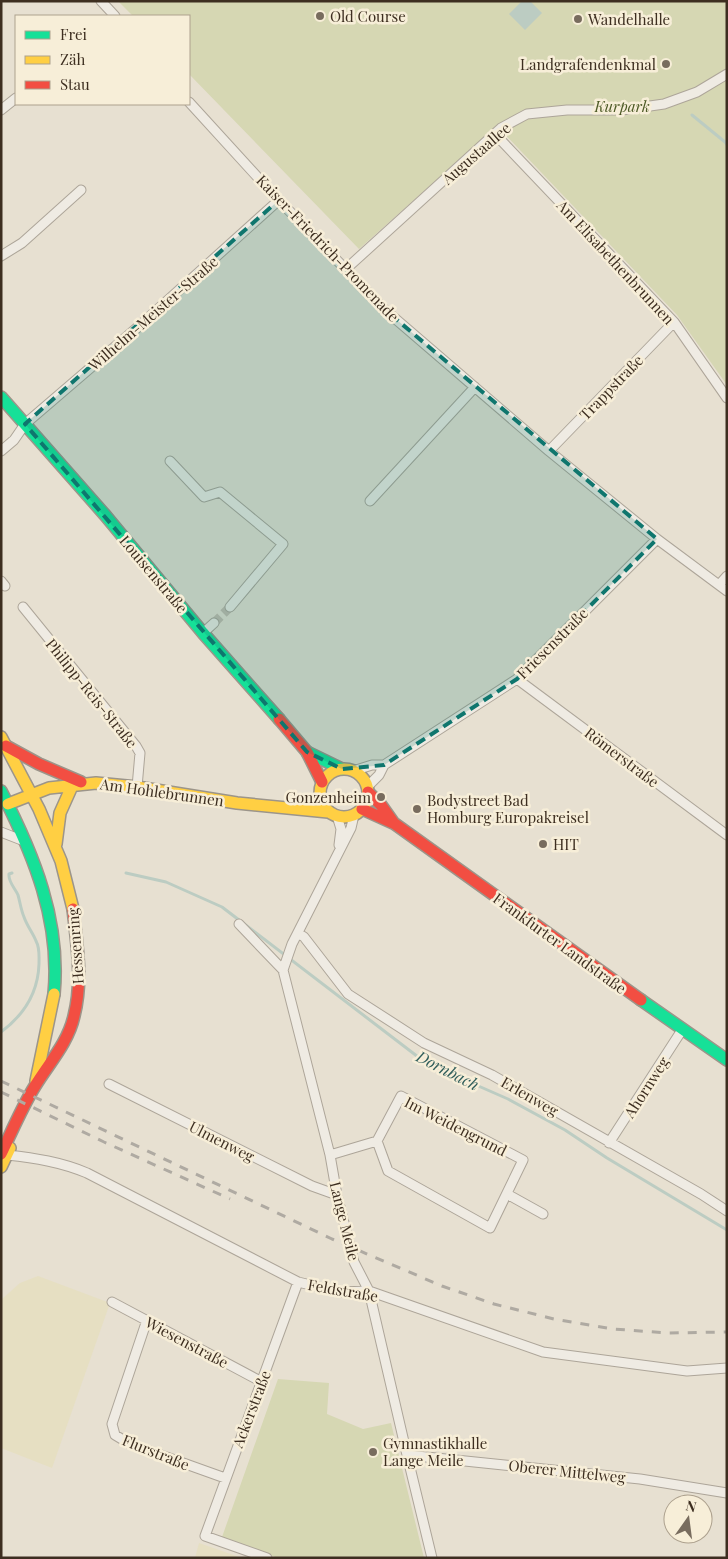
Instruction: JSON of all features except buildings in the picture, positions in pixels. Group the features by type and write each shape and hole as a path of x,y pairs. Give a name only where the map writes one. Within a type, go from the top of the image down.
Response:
{"street":[{"path":"101,1 112,15"},
{"name":"Augustaallee","path":"346,268 502,128 526,114 567,110 622,110 664,104 697,92 727,74"},
{"path":"1,110 15,99"},
{"name":"Kaiser-Friedrich-Promenade","path":"190,103 384,309 549,451 657,539 723,588"},
{"name":"Am Elisabethenbrunnen","path":"495,134 674,322 727,398"},
{"path":"1,256 22,243 81,190"},
{"name":"Wilhelm-Meister-Straße","path":"25,424 280,200"},
{"name":"Trappstraße","path":"549,451 674,322"},
{"path":"370,501 475,387"},
{"name":"Louisenstraße","path":"1,397 106,515 203,633 307,752 322,782"},
{"path":"1,451 14,440 25,424"},
{"path":"170,461 204,496 220,492 283,544 230,607"},
{"name":"Friesenstraße","path":"347,770 384,764 517,679 657,539"},
{"path":"723,588 727,576"},
{"name":"Philipp-Reis-Straße","path":"24,607 136,746 140,754 137,787"},
{"path":"203,633 214,623"},
{"name":"Römerstraße","path":"517,679 727,835"},
{"path":"4,742 39,764 79,784 60,809 57,822 56,849"},
{"name":"Hessenring","path":"4,742 31,794 56,849 68,885 73,909 79,966 78,1003 74,1018 56,1056 35,1086"},
{"name":"Louisenstraße","path":"307,752 347,770"},
{"name":"Friesenstraße","path":"368,789 379,775 384,764"},
{"path":"283,967 292,944 298,934 338,853 358,812 367,801 368,789 359,774 347,770 334,771 327,775 322,782 319,792 323,806 333,814 341,829 338,853"},
{"name":"Am Hohlebrunnen","path":"4,806 49,788 79,784 116,784 237,803 333,814"},
{"name":"Frankfurter Landstraße","path":"368,789 394,824"},
{"name":"Hessenring","path":"1,791 4,806 24,841 48,905 55,944 56,966 52,1009 35,1086"},
{"name":"Am Hohlebrunnen","path":"289,808 320,798"},
{"path":"333,814 346,817 358,812"},
{"name":"Frankfurter Landstraße","path":"358,812 394,824 682,1030 727,1060"},
{"path":"1,832 24,841"},
{"name":"Lange Meile","path":"239,924 283,967 330,1155 337,1195 354,1262 369,1291 432,1558"},
{"name":"Erlenweg","path":"298,934 304,936 348,994 424,1044 492,1075 702,1194 727,1211"},
{"name":"Ahornweg","path":"609,1143 682,1030"},
{"name":"Ulmenweg","path":"108,1084 312,1186 337,1195"},
{"path":"1,1167 4,1155 15,1136 17,1124 35,1086"},
{"name":"Im Weidengrund","path":"401,1096 523,1160 490,1228 388,1171 377,1141 401,1096"},
{"path":"330,1155 377,1141"},
{"name":"Feldstraße","path":"4,1155 38,1158 74,1168 298,1282 340,1292 369,1291 544,1352 687,1371 727,1368"},
{"path":"507,1194 543,1214"},
{"name":"Ackerstraße","path":"268,1558 205,1536 298,1282"},
{"name":"Wiesenstraße","path":"112,1302 262,1382"},
{"name":"Flurstraße","path":"147,1320 112,1424 115,1435 130,1444 225,1478"},
{"name":"Oberer Mittelweg","path":"407,1456 640,1479 727,1492"}],"highlighted area":[{"path":"279,200 384,309 657,539 517,679 384,765 342,769 307,752 25,424"}],"shaded area":[{"path":"522,1 530,1 542,13 525,30 509,14"},
{"path":"38,1276 110,1303 52,1468 1,1448 1,1300 20,1283"},
{"path":"199,1543 242,1558 195,1558"}],"green space":[{"name":"Kurpark","path":"118,1 727,1 727,385 677,315 497,126 359,249 190,75 190,15 132,15"},
{"path":"278,1379 329,1383 327,1414 363,1429 391,1423 424,1558 278,1558 222,1537"}],"waterway":[{"path":"692,115 727,145"},
{"name":"Dornbach","path":"1,1032 23,1011 33,994 39,964 37,944 25,920 18,895 10,880 9,874 12,873"},
{"name":"Dornbach","path":"126,873 166,882 222,907 426,1063 508,1099 565,1130 607,1158 727,1230"}],"tunnel":[{"path":"214,623 230,607"}],"railway":[{"path":"1,1081 332,1239 442,1286 494,1304 554,1319 613,1329 668,1333 727,1332"},
{"path":"1,1092 104,1142 230,1199"}],"traffic: fast":[{"path":"1,397 105,515 203,633 279,719"},
{"path":"307,752 342,769"},
{"path":"1,791 34,864 49,915 55,967 54,994"},
{"path":"641,1000 727,1060"}],"traffic: slow":[{"path":"1,737 39,809 61,861 73,909"},
{"path":"339,769 349,769 361,776 368,788 368,793 368,798 361,810 349,817 339,817 331,813 324,806 320,798 320,788 324,780 331,773 339,769"},
{"path":"8,804 49,788 96,783 137,787 237,803 328,812"},
{"path":"56,844 60,813 73,784"},
{"path":"36,1081 54,994"},
{"path":"1,1167 10,1148"}],"traffic: jam":[{"path":"279,719 307,752 322,782"},
{"path":"6,746 39,764 81,782"},
{"path":"368,792 381,805 393,822"},
{"path":"362,809 395,824 641,1000"},
{"path":"1,1154 30,1094 63,1044 74,1016 79,976 73,909"}],"place":[{"name":"Old Course","path":"320,16"},
{"name":"Wandelhalle","path":"578,19"},
{"name":"Landgrafendenkmal","path":"666,64"},
{"name":"Gonzenheim","path":"381,797"},
{"name":"Bodystreet Bad Homburg Europakreisel","path":"417,809"},
{"name":"HIT","path":"543,844"},
{"name":"Gymnastikhalle Lange Meile","path":"373,1452"}]}
